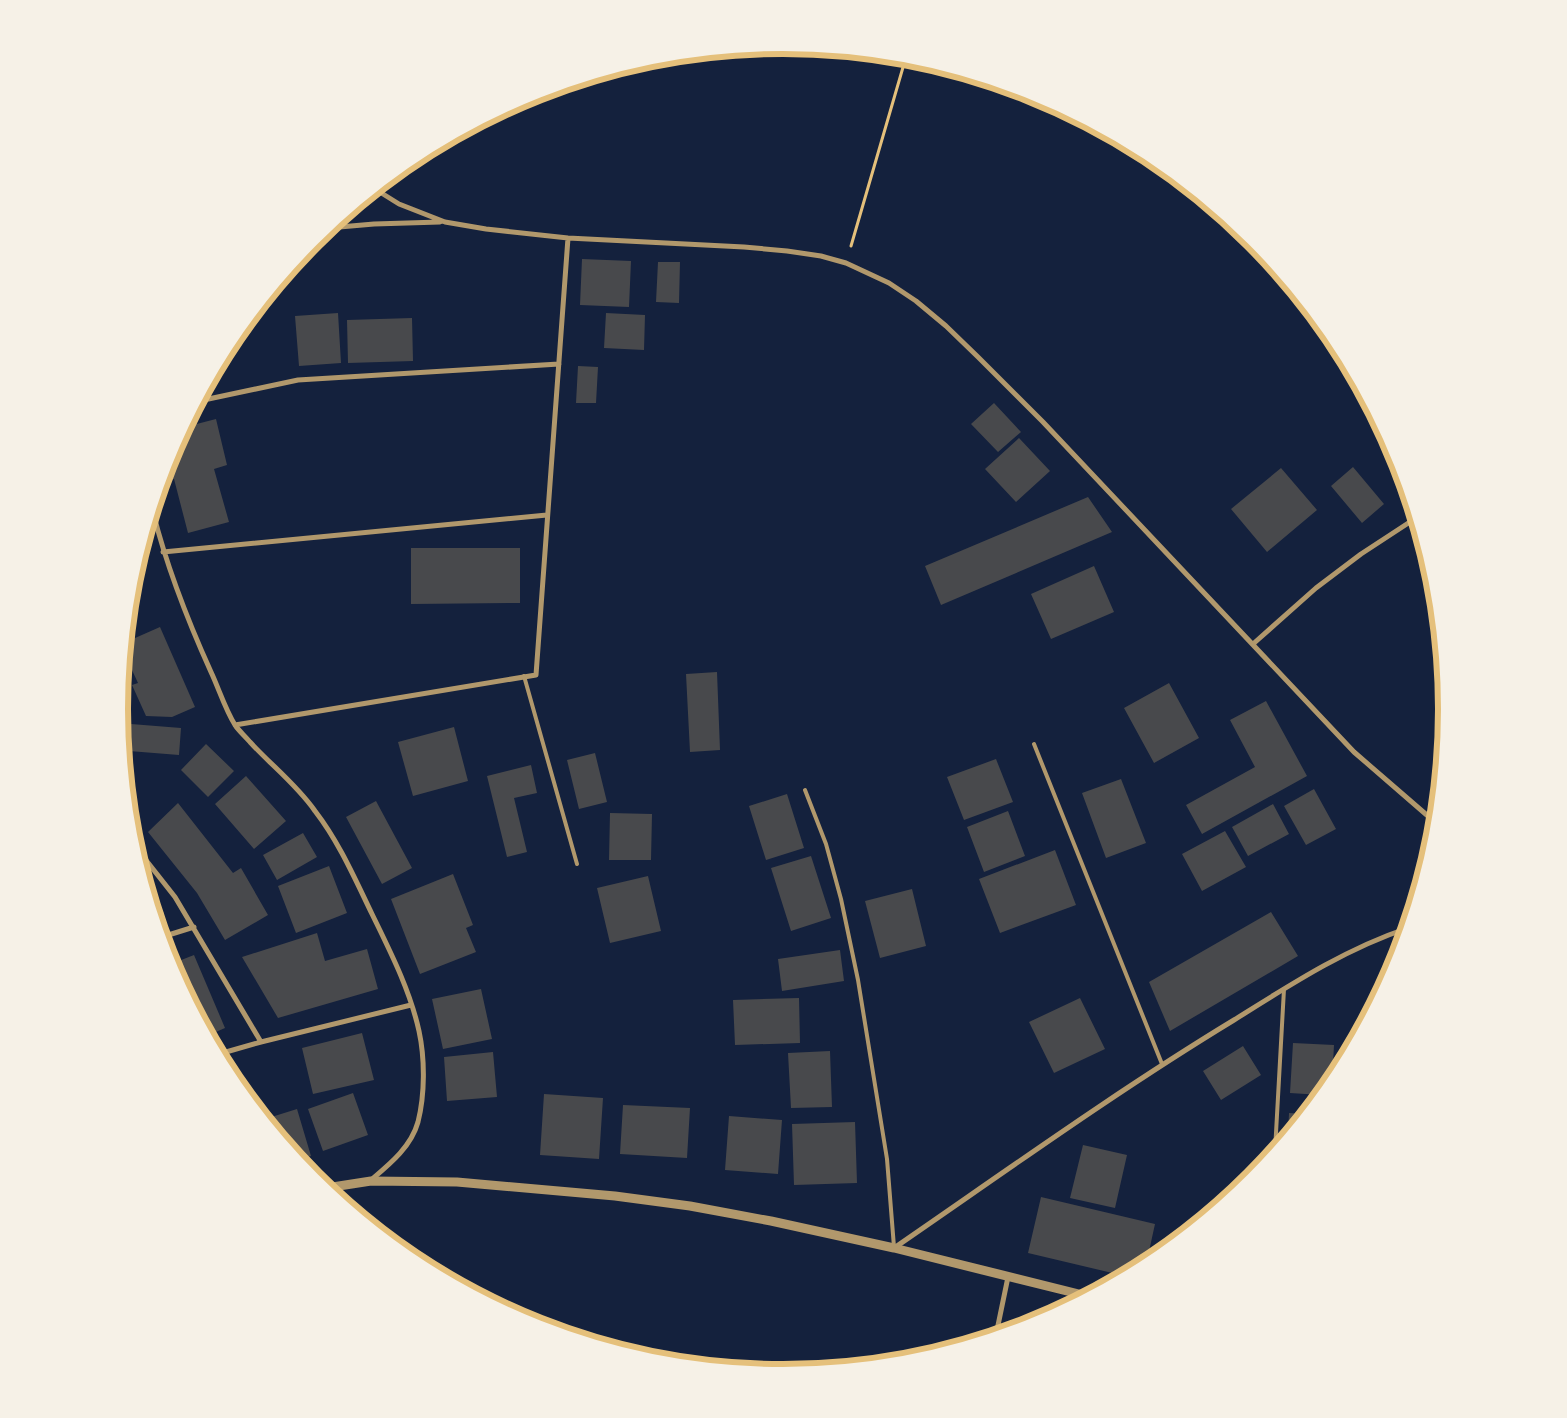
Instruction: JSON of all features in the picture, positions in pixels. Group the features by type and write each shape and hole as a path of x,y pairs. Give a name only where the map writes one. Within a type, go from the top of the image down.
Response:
{"street":[{"path":"381,192 399,204 445,222"},
{"path":"340,227 445,222 486,229 568,238 787,251 821,256 846,263 889,283 916,301 946,326 1043,422 1354,752 1429,816"},
{"path":"235,725 536,674 568,238"},
{"path":"206,399 298,380 559,364"},
{"path":"163,552 547,515"},
{"path":"1253,644 1316,588 1361,554 1411,521"},
{"path":"156,523 163,552 185,614 235,725 271,765 304,796 316,812 347,862 388,947 411,1005 419,1031 422,1057 423,1084 418,1122 408,1143 392,1162 371,1181"},
{"path":"147,861 175,897 194,927 261,1042"},
{"path":"169,935 194,927"},
{"path":"894,1248 1162,1064 1346,953 1400,931"},
{"path":"226,1052 411,1005"},
{"path":"335,1187 371,1181 457,1182 615,1196 690,1206 894,1248 1079,1294"},
{"path":"998,1328 1008,1277"}],"lane":[{"path":"524,676 577,864"},
{"path":"1034,744 1162,1064"},
{"path":"805,790 826,844 858,980 887,1159 894,1248"},
{"path":"1276,1142 1284,989"}],"path":[{"path":"846,263 904,65"}],"building":[{"path":"582,259 631,261 629,307 580,305"},
{"path":"658,262 680,262 679,303 656,302"},
{"path":"338,313 341,363 299,366 295,316"},
{"path":"606,313 645,315 644,350 604,348"},
{"path":"412,318 413,361 348,363 347,320"},
{"path":"578,366 598,367 596,403 576,403"},
{"path":"994,403 1021,432 998,452 971,424"},
{"path":"216,419 227,465 214,469 229,522 188,533 174,479 170,480 193,425"},
{"path":"1019,438 1050,471 1016,502 985,469"},
{"path":"1353,467 1384,504 1362,523 1331,486"},
{"path":"1281,468 1317,510 1267,552 1231,509"},
{"path":"1088,497 1112,532 941,605 925,566"},
{"path":"411,548 520,548 520,603 411,604"},
{"path":"1094,566 1114,612 1051,639 1031,594"},
{"path":"160,627 195,707 172,717 146,716 132,685 138,683 130,666 132,639"},
{"path":"717,672 720,750 690,752 686,674"},
{"path":"1169,683 1199,738 1154,763 1124,708"},
{"path":"1266,701 1307,776 1202,834 1186,805 1255,767 1230,720"},
{"path":"131,724 181,728 179,755 130,751"},
{"path":"454,727 468,781 413,796 398,742"},
{"path":"206,744 234,771 208,797 181,770"},
{"path":"595,753 607,802 579,809 567,760"},
{"path":"996,759 1013,802 964,820 947,777"},
{"path":"531,765 537,793 514,798 527,852 507,857 487,776"},
{"path":"246,776 286,821 254,849 215,804"},
{"path":"1121,779 1146,843 1106,858 1082,793"},
{"path":"1314,789 1336,829 1306,845 1284,806"},
{"path":"787,794 804,848 766,860 749,806"},
{"path":"376,801 412,868 382,884 346,817"},
{"path":"178,803 233,873 241,868 268,915 225,940 197,893 148,832"},
{"path":"1273,804 1289,834 1248,856 1232,827"},
{"path":"1008,811 1025,856 984,872 967,827"},
{"path":"610,813 652,814 651,860 609,860"},
{"path":"1225,831 1246,867 1202,891 1182,854"},
{"path":"303,833 317,857 277,880 263,855"},
{"path":"1055,850 1076,905 1000,933 979,879"},
{"path":"811,856 831,918 791,931 771,868"},
{"path":"329,866 347,913 296,933 278,886"},
{"path":"453,874 473,925 466,928 476,952 420,974 391,899"},
{"path":"648,876 661,931 610,943 597,888"},
{"path":"912,889 926,946 880,958 865,901"},
{"path":"1271,912 1298,956 1170,1031 1149,982"},
{"path":"317,933 325,961 367,949 378,989 278,1018 242,957"},
{"path":"840,950 844,981 782,991 778,959"},
{"path":"194,955 225,1028 214,1033 178,961"},
{"path":"481,989 492,1039 443,1049 432,999"},
{"path":"799,998 800,1043 735,1045 733,1000"},
{"path":"1080,998 1105,1049 1054,1073 1029,1022"},
{"path":"362,1033 374,1080 313,1094 302,1048"},
{"path":"1293,1043 1334,1045 1333,1065 1313,1094 1290,1093"},
{"path":"1243,1046 1261,1075 1221,1100 1203,1071"},
{"path":"830,1051 832,1107 791,1108 788,1053"},
{"path":"493,1052 497,1097 447,1101 444,1057"},
{"path":"353,1093 368,1135 323,1151 308,1109"},
{"path":"544,1094 603,1098 599,1159 540,1155"},
{"path":"623,1105 690,1108 687,1158 620,1154"},
{"path":"297,1109 311,1156 306,1158 271,1117"},
{"path":"1289,1113 1298,1114 1288,1126"},
{"path":"729,1116 782,1120 778,1174 725,1170"},
{"path":"855,1122 857,1183 794,1185 792,1124"},
{"path":"1083,1145 1127,1155 1115,1208 1070,1198"},
{"path":"1041,1197 1155,1224 1148,1254 1115,1274 1028,1253"}]}
